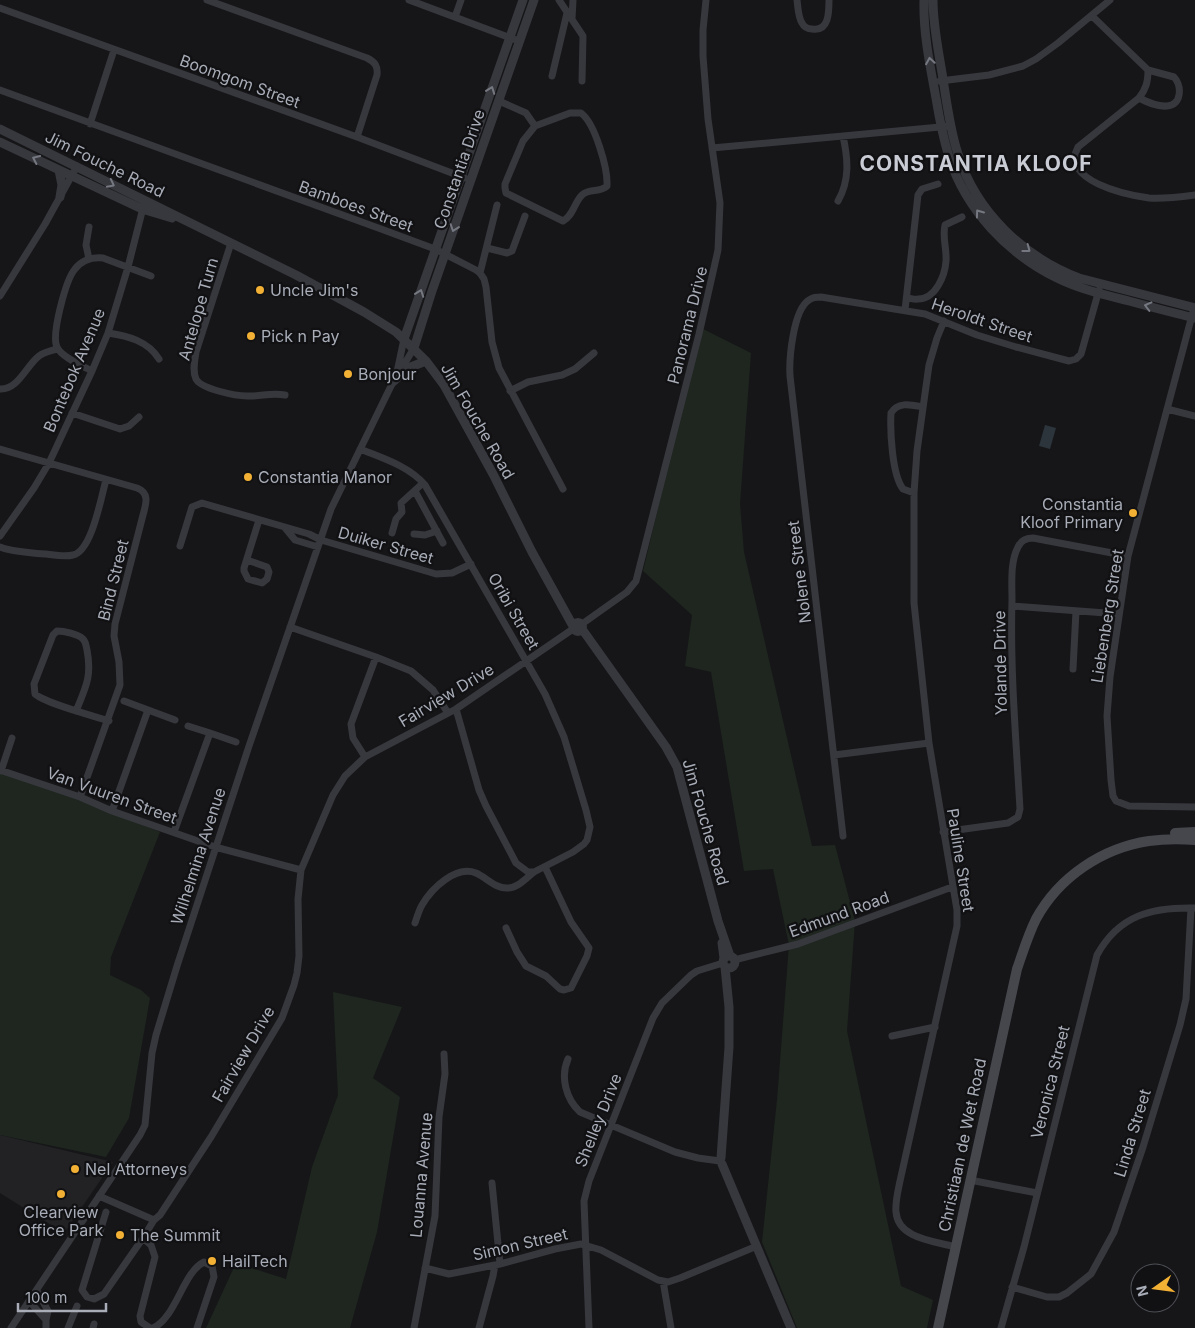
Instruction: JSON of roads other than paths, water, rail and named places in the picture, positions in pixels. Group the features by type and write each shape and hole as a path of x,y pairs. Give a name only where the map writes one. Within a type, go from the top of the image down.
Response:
{"main road":[{"name":"Christiaan de Wet Road","path":"938,1328 1017,969 1020,945 1031,919 1047,895 1077,865 1090,857 1117,843 1132,839 1163,833 1195,832"},
{"name":"Christiaan de Wet Road","path":"1017,969 1031,930 1042,911 1056,891 1085,866 1106,853 1132,844 1150,841 1195,840"}],"street":[{"path":"207,0 374,62 378,70 377,75 357,137"},
{"path":"409,0 520,41"},
{"path":"455,17 461,0"},
{"name":"Constantia Drive","path":"404,339 523,0"},
{"name":"Constantia Drive","path":"414,348 534,0"},
{"path":"559,0 584,39 582,81"},
{"path":"552,76 573,0"},
{"name":"Panorama Drive","path":"577,627 634,586 699,334 718,250 720,203 712,148 703,56 706,0"},
{"path":"797,0 801,22 804,26 814,30 822,27 829,17 829,0"},
{"path":"924,0 924,24 933,82 946,127 956,174 967,196 986,222 1006,244 1026,260 1058,279 1098,294 1193,318"},
{"path":"933,0 936,41 943,80 946,127 966,174 980,199 1000,226 1026,249 1050,265 1079,278 1194,308"},
{"path":"933,82 989,74 1023,66 1036,59 1110,0"},
{"name":"Boomgom Street","path":"0,8 471,180"},
{"path":"1092,16 1148,70 1174,77 1180,87 1179,95 1172,105 1148,102 1139,98"},
{"path":"90,124 114,50"},
{"path":"1148,70 1148,84 1139,98 1078,147 1075,160 1077,167 1080,172 1092,181 1130,194 1150,198 1195,195"},
{"name":"Bamboes Street","path":"0,90 435,250 476,270 480,274"},
{"path":"498,101 526,113 535,126"},
{"path":"570,113 581,113 586,118 602,153 607,186 602,190 590,191 582,195 566,220 560,220 510,196 504,188 523,141 535,126 570,113"},
{"path":"712,148 946,127"},
{"name":"Jim Fouche Road","path":"0,129 77,166 144,205"},
{"path":"838,201 844,191 847,174 847,154 843,136"},
{"name":"Jim Fouche Road","path":"0,142 72,176 196,226 364,312 384,323 414,348 444,385 560,601 577,627 666,747 677,767 728,962 733,1044 723,1161 790,1328"},
{"path":"0,296 77,166"},
{"path":"59,170 62,185 60,197"},
{"path":"905,310 918,195 922,189 938,184"},
{"name":"Bontebok Avenue","path":"0,536 49,463 92,371 108,333 144,205"},
{"path":"497,205 480,274 484,279 486,287 494,351 499,368 510,391 563,489"},
{"path":"487,248 507,253 512,251 525,216"},
{"path":"907,298 925,298 937,287 943,278 946,260 945,225 962,217"},
{"path":"89,227 86,246 89,259"},
{"name":"Antelope Turn","path":"231,243 196,352 194,364 195,378 206,387 238,395 253,396 272,393 285,395"},
{"path":"92,371 71,360 57,349 55,335 69,281 75,268 89,259 102,258 151,276"},
{"name":"Heroldt Street","path":"803,307 810,299 820,297 925,314 1016,348 1065,361 1072,361 1081,354 1101,284"},
{"name":"Nolene Street","path":"803,307 791,342 790,376 843,836"},
{"name":"Liebenberg Street","path":"1194,308 1193,318 1166,409 1128,556 1110,677 1107,716 1110,780 1114,796 1119,803 1129,806 1195,807"},
{"name":"Pauline Street","path":"944,321 933,351 923,407 914,492 914,603 929,743 957,926 936,1027 900,1181 896,1201 896,1215 902,1227 910,1234 955,1247"},
{"path":"108,333 141,342 155,353 159,359"},
{"name":"Wilhelmina Avenue","path":"395,380 404,339"},
{"name":"Wilhelmina Avenue","path":"11,1328 145,1126 152,1053 156,1035 216,847 290,627 332,509 395,380 414,348"},
{"path":"0,390 13,384 37,357 57,349"},
{"path":"510,391 528,382 562,375 586,362 594,353"},
{"path":"395,380 408,368 426,362"},
{"path":"914,492 903,489 898,481 891,413 897,406 902,405 923,407"},
{"path":"1166,409 1195,416"},
{"path":"72,413 120,429 129,426 139,418"},
{"path":"0,449 106,480 88,541 80,552 73,555 62,555 0,547"},
{"name":"Oribi Street","path":"360,449 408,470 423,483 545,694 564,737 590,827 584,844 545,867"},
{"name":"Bind Street","path":"80,797 109,721 120,685 121,677 115,647 115,624 146,500 144,493 137,488 106,480"},
{"path":"392,533 396,519 402,512 401,503 423,483"},
{"path":"415,491 443,543"},
{"path":"180,546 192,507 202,503 259,520 247,560"},
{"name":"Duiker Street","path":"259,520 284,527 295,540 319,544 436,574 452,573 471,564"},
{"path":"414,534 426,536 437,531"},
{"name":"Yolande Drive","path":"943,832 1008,823 1018,817 1020,809 1012,676 1012,606 1013,569 1018,546 1026,539 1033,538 1128,556"},
{"path":"1012,606 1119,614"},
{"path":"1074,669 1076,611"},
{"path":"290,627 376,657 411,672 433,690 448,713"},
{"name":"Fairview Drive","path":"106,1212 82,1290 87,1297 94,1299 104,1294 154,1220 160,1215 202,1151 282,1018 297,973 299,940 298,899 301,870 333,795 345,776 365,757 456,709 577,627"},
{"path":"76,711 90,668 86,645 85,641 80,637 57,631 53,636 34,684 34,691 38,697 76,711 109,721"},
{"path":"365,757 352,738 351,724 376,657"},
{"path":"124,701 175,720"},
{"path":"456,709 479,790 486,806 516,863 528,872 534,872"},
{"path":"112,810 148,710"},
{"path":"188,726 236,742"},
{"path":"174,832 210,733"},
{"path":"0,770 12,738"},
{"path":"834,755 929,743"},
{"name":"Van Vuuren Street","path":"0,770 216,847 301,870"},
{"path":"414,923 428,896 453,876 468,871 501,888 507,888 518,885 534,872 545,867 576,930 588,948 587,956 571,988 560,989 546,976 526,966 506,928"},
{"name":"Edmund Road","path":"728,962 798,944 952,887"},
{"name":"Veronica Street","path":"1002,1328 1091,974 1102,945 1118,928 1136,916 1153,911 1193,908"},
{"name":"Linda Street","path":"1012,1287 1047,1297 1059,1297 1067,1293 1091,1274 1114,1232 1143,1148 1180,1025 1186,998 1193,908"},
{"name":"Shelley Drive","path":"589,1328 584,1222 585,1192 658,1009 691,975 697,971 728,962"},
{"path":"892,1036 936,1027"},
{"name":"Louanna Avenue","path":"414,1328 435,1216 439,1117 445,1074 444,1054"},
{"path":"568,1059 564,1076 573,1105 580,1112 682,1154 723,1161"},
{"path":"970,1180 1037,1193"},
{"path":"479,1328 498,1264 492,1183"},
{"path":"99,1196 154,1220"},
{"path":"143,1238 151,1245 155,1257 140,1316 141,1322 152,1328 161,1323 188,1280 204,1262 212,1266 214,1277 197,1328"},
{"name":"Simon Street","path":"426,1268 449,1274 498,1264 576,1244 601,1250 663,1281"},
{"path":"671,1328 663,1281 673,1281 757,1246"},
{"path":"36,1291 48,1311 46,1326"},
{"path":"30,1301 46,1326"},
{"path":"68,1328 77,1306"}],"place":[{"name":"Uncle Jim's","path":"260,290"},
{"name":"Pick n Pay","path":"251,336"},
{"name":"Bonjour","path":"348,374"},
{"name":"Constantia Manor","path":"248,477"},
{"name":"Constantia Kloof Primary","path":"1133,513"},
{"name":"Nel Attorneys","path":"75,1169"},
{"name":"Clearview Office Park","path":"61,1194"},
{"name":"The Summit","path":"120,1235"},
{"name":"HailTech","path":"212,1261"}],"district":[{"name":"CONSTANTIA KLOOF","path":"976,163"}]}
